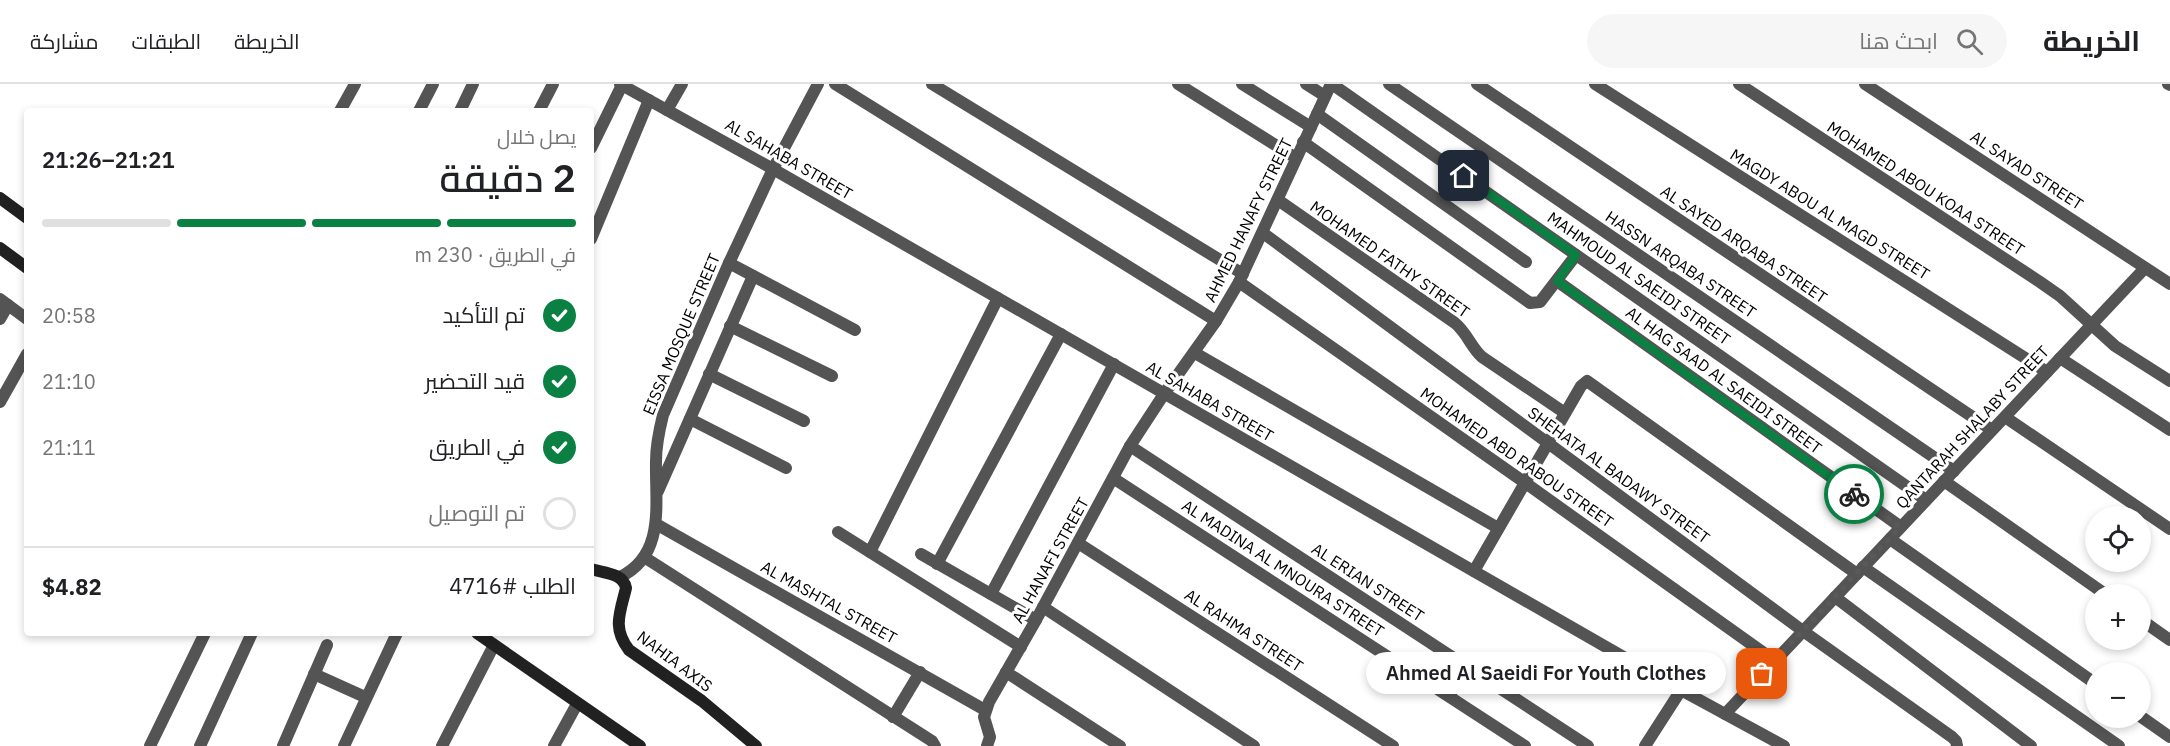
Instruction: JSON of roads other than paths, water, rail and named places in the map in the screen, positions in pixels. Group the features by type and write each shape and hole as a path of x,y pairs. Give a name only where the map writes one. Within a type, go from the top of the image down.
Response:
{"main road":[{"path":"0,198 24,216"},
{"path":"0,248 24,266"},
{"path":"594,570 620,577"},
{"name":"NAHIA AXIS","path":"620,577 626,588 618,623 623,641 629,650 702,701 756,746"},
{"path":"481,636 640,746"}],"street":[{"path":"342,108 355,84"},
{"path":"420,108 433,84"},
{"path":"461,108 473,84"},
{"path":"541,108 553,84"},
{"path":"594,142 621,84"},
{"name":"AL SAHABA STREET","path":"621,84 1681,690 1784,746"},
{"path":"667,110 682,84"},
{"name":"EISSA MOSQUE STREET","path":"620,577 635,569 644,557 656,524 658,434 663,415 729,262 773,169 818,84"},
{"path":"835,84 1216,321"},
{"name":"MOHAMED ABD RABOU STREET","path":"932,84 1241,278 1775,661"},
{"path":"1178,84 1296,158"},
{"path":"1242,84 1311,127"},
{"path":"1306,84 1325,96"},
{"name":"AHMED HANAFY STREET","path":"1164,394 1195,353 1241,278 1331,84"},
{"name":"MAHMOUD AL SAEIDI STREET","path":"1331,84 1926,500"},
{"name":"HASSN ARQABA STREET","path":"1389,84 1954,471"},
{"name":"AL SAYED ARQABA STREET","path":"1477,84 1992,430"},
{"name":"MAGDY ABOU AL MAGD STREET","path":"1594,84 2047,372"},
{"name":"MOHAMED ABOU KOAA STREET","path":"1739,84 2040,282 2060,296 2115,346 2170,381"},
{"name":"AL SAYAD STREET","path":"1865,84 2170,284"},
{"path":"594,232 649,100"},
{"path":"1317,114 1526,262"},
{"path":"1303,142 1530,303 1540,302 1576,255"},
{"name":"MOHAMED FATHY STREET","path":"1278,200 1455,323 1464,331 1482,357 1565,413"},
{"name":"SHEHATA AL BADAWY STREET","path":"1263,233 1956,743"},
{"path":"729,262 855,330"},
{"name":"QANTARAH SHALABY STREET","path":"1725,714 2145,268"},
{"path":"656,495 753,276"},
{"name":"AL HAG SAAD AL SAEIDI STREET","path":"1557,281 1900,527"},
{"path":"870,552 998,298"},
{"path":"0,319 4,302 24,317"},
{"path":"730,326 832,376"},
{"path":"937,564 1061,334"},
{"path":"1195,353 1498,528"},
{"path":"2060,358 2170,430"},
{"path":"0,402 24,359"},
{"path":"991,594 1114,364"},
{"path":"709,374 804,421"},
{"path":"1474,571 1565,413 1585,381 1588,381 1860,571 2119,746"},
{"name":"AL HANAFI STREET","path":"985,710 1130,446 1164,394"},
{"path":"2005,417 2170,530"},
{"path":"690,420 786,468"},
{"name":"AL ERIAN STREET","path":"1130,446 1588,746"},
{"name":"AL MADINA AL MNOURA STREET","path":"1113,478 1525,746"},
{"path":"1944,481 2090,584"},
{"name":"AL MASHTAL STREET","path":"656,524 985,710"},
{"path":"838,531 1021,647"},
{"path":"1890,539 2085,676"},
{"name":"AL RAHMA STREET","path":"1078,543 1393,746"},
{"path":"921,554 1036,620"},
{"path":"644,557 932,741 935,746"},
{"path":"1835,597 2031,746"},
{"path":"1043,607 1254,746"},
{"path":"2151,627 2170,640"},
{"path":"150,746 204,636"},
{"path":"200,746 251,636"},
{"path":"344,746 396,636"},
{"path":"283,746 327,645"},
{"path":"442,746 494,645"},
{"path":"1449,696 1468,667"},
{"path":"893,717 920,672"},
{"path":"1006,672 1120,746"},
{"path":"314,675 365,698"},
{"path":"1645,746 1681,690"},
{"path":"554,746 577,704"},
{"path":"985,710 984,717 990,736 987,746"},
{"path":"2151,724 2170,737"}],"place":[{"name":"Ahmed Al Saeidi For Youth Clothes","path":"1762,674"}]}
